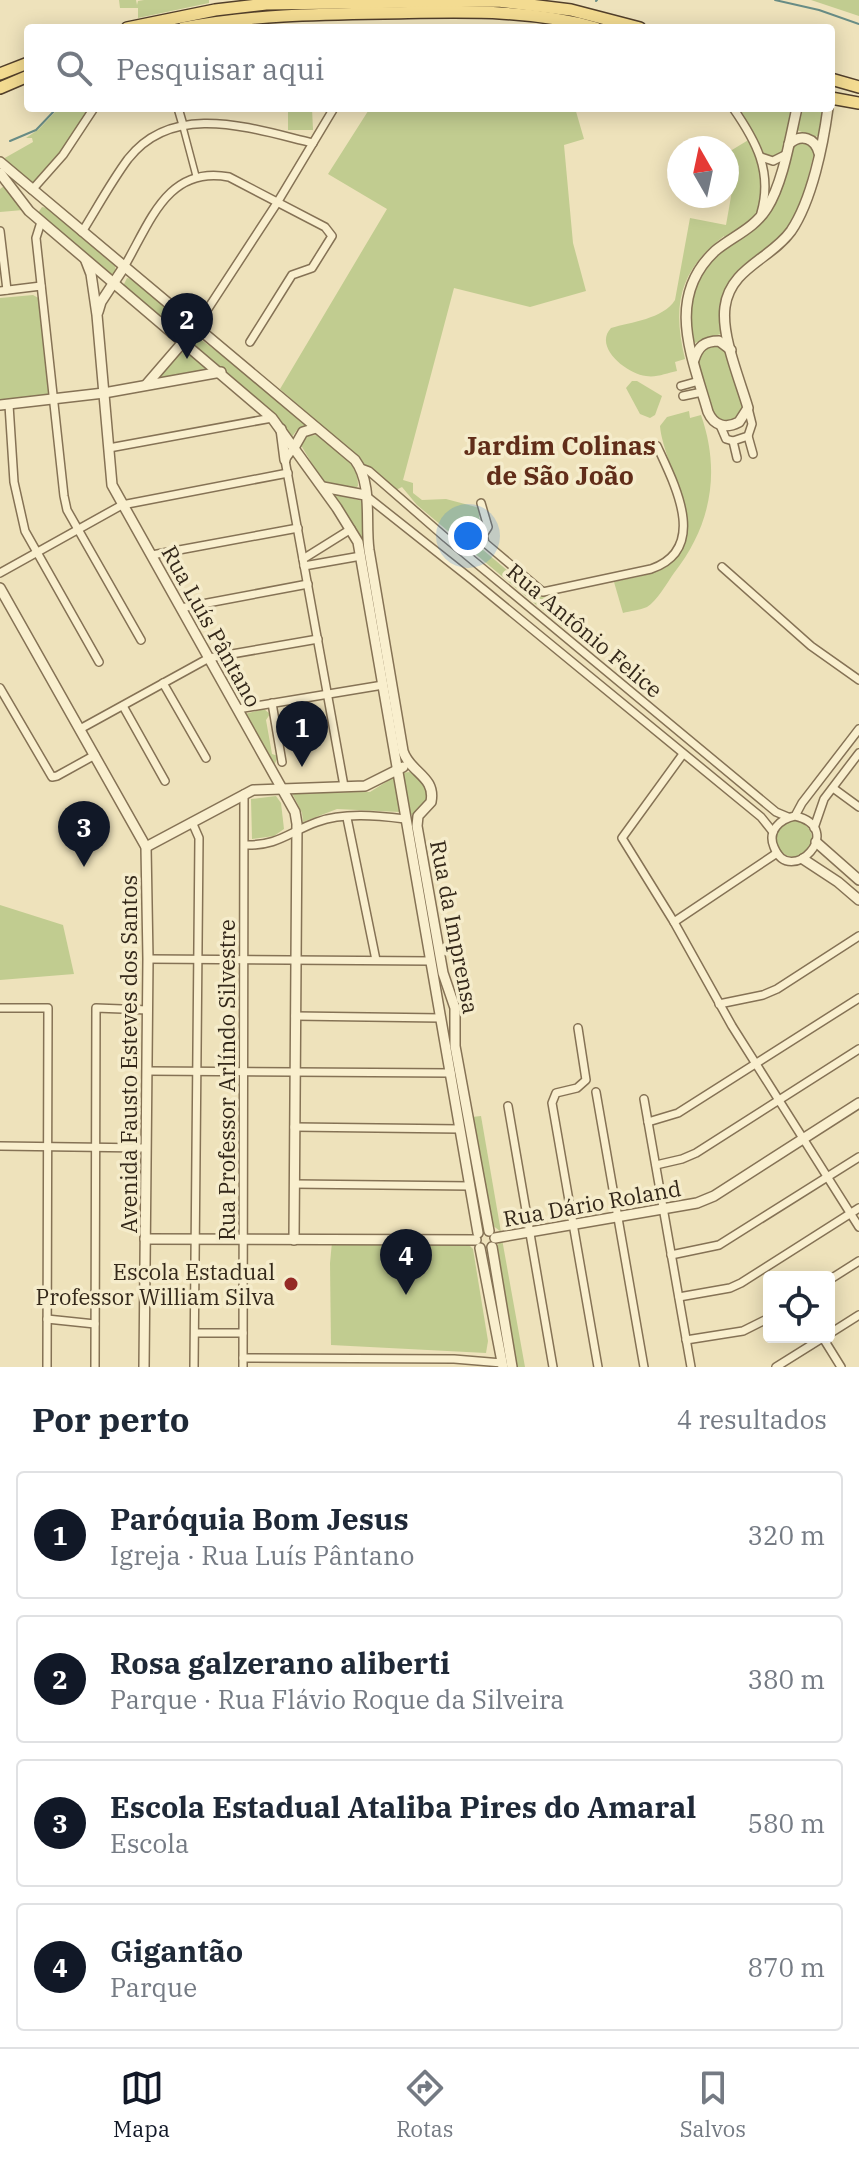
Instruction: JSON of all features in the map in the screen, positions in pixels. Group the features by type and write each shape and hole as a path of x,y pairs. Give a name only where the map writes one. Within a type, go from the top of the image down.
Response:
{"main road":[{"path":"147,24 215,10 266,4 498,1 571,10 625,24"},
{"path":"207,24 281,15 482,11 517,13 575,24"},
{"path":"0,74 24,65"},
{"path":"0,88 24,78"},
{"path":"835,80 859,87"},
{"path":"835,99 859,103"}],"street":[{"path":"32,190 63,155 91,112"},
{"path":"179,112 196,176"},
{"path":"145,386 196,327 332,112"},
{"path":"735,112 754,140 761,157 766,188 759,219"},
{"path":"748,408 739,422 727,426 710,418 685,322 686,305 697,273 719,248 759,219 774,194 796,112"},
{"path":"753,454 748,436 752,424 731,350 724,308 728,293 747,268 790,233 807,200 827,112"},
{"path":"82,232 130,157 147,143 183,125 207,122 313,143"},
{"path":"761,157 773,161 796,139 808,138 819,153"},
{"path":"0,162 361,468"},
{"path":"97,315 101,302 166,196 178,184 211,173 229,177 325,227 332,236 312,268 292,275 250,342"},
{"name":"Rua da Imprensa","path":"1,178 29,211 84,257 112,286 124,290 272,418 295,446 351,529 361,556 478,1241 505,1366"},
{"path":"29,211 41,199"},
{"path":"41,222 36,238 67,510 141,640"},
{"path":"0,231 4,291 41,286"},
{"name":"Rua Luís Pântano","path":"84,257 91,274 97,315 112,485 295,812 294,1240"},
{"path":"694,360 700,346 706,343 719,341 731,350"},
{"path":"99,662 36,553 18,509 4,405 104,393 221,372"},
{"path":"681,386 701,386"},
{"path":"683,396 701,386"},
{"path":"109,448 272,418"},
{"path":"720,425 726,439 733,441 748,436"},
{"path":"285,460 303,432 316,428"},
{"path":"281,429 344,786"},
{"path":"733,441 737,458"},
{"path":"481,503 488,527 483,535 485,543 543,592 651,569 663,565 676,554 683,525 678,492 657,446"},
{"name":"Rua da Imprensa","path":"361,468 369,548 403,751 411,766 432,786 431,802 418,816 417,826 443,973 456,1017 455,1047 492,1239 505,1366"},
{"name":"Rua Antônio Felice","path":"361,468 369,471 776,812 791,817"},
{"path":"0,573 122,505 288,473"},
{"path":"323,487 365,495"},
{"name":"Rua Antônio Felice","path":"365,495 761,817 773,832"},
{"path":"152,555 298,528"},
{"path":"304,562 351,529"},
{"path":"304,562 361,556"},
{"path":"722,567 811,646 859,680"},
{"path":"181,608 308,584"},
{"name":"Avenida Fausto Esteves dos Santos","path":"0,588 146,847 148,1010 144,1367"},
{"path":"80,729 209,658 318,639"},
{"path":"163,683 206,758"},
{"path":"238,709 383,685"},
{"path":"0,688 52,777 95,755"},
{"name":"Rua Luís Pântano","path":"272,703 282,762"},
{"path":"123,706 165,781"},
{"path":"859,729 791,817 776,826 773,832 773,846 777,853 788,860 803,859 859,900"},
{"path":"803,859 814,849 814,828 824,799 859,753"},
{"path":"683,754 622,838 674,922 719,1004 859,1227"},
{"path":"146,847 244,793 365,786 398,768 411,766"},
{"path":"833,788 859,807"},
{"name":"Rua Professor Arlíndo Silvestre","path":"243,1363 244,793"},
{"path":"245,845 272,844 316,822 376,815 406,819 418,816"},
{"path":"791,817 809,822 814,828"},
{"path":"347,818 376,960"},
{"path":"192,822 199,838 194,1367"},
{"path":"816,842 859,880"},
{"path":"674,922 777,853"},
{"path":"719,1004 777,989 857,940"},
{"path":"148,959 431,961"},
{"path":"648,1122 678,1113 859,998"},
{"path":"0,1008 48,1008 47,1367"},
{"path":"95,1367 96,1008 148,1010"},
{"path":"295,1016 456,1017"},
{"path":"578,1028 586,1080 577,1088 556,1093 552,1103 598,1367"},
{"path":"656,1165 696,1153 859,1049"},
{"path":"147,1071 451,1073"},
{"path":"596,1092 644,1367"},
{"path":"644,1099 691,1367"},
{"name":"Rua Dário Roland","path":"492,1239 697,1203 714,1196 859,1103"},
{"path":"508,1106 553,1367"},
{"path":"294,1127 460,1129"},
{"path":"0,1146 146,1148"},
{"path":"671,1255 719,1245 859,1157"},
{"path":"294,1184 470,1186"},
{"path":"679,1297 730,1288 741,1283 859,1208"},
{"name":"Rua Dário Roland","path":"145,1239 478,1241"},
{"path":"478,1241 492,1239"},
{"path":"478,1241 492,1239"},
{"path":"835,1276 859,1261"},
{"path":"835,1330 859,1315"},
{"path":"47,1319 95,1324"},
{"path":"686,1340 743,1331 763,1321"},
{"path":"195,1333 243,1333"},
{"path":"776,1367 788,1364 816,1343"},
{"path":"829,1343 841,1367"},
{"path":"243,1363 454,1363 505,1366"}],"green space":[{"path":"119,0 136,0 137,5 138,1 144,0 209,0 209,3 138,18 138,8 120,8"},
{"path":"811,0 859,0 859,16"},
{"path":"55,112 86,112 52,166 37,182 30,182 3,159 33,142 32,138 26,138"},
{"path":"288,112 312,112 313,130 288,130"},
{"path":"367,112 576,112 584,139 564,145 573,243 586,291 530,307 454,288 403,480 413,483 413,493 422,500 446,499 480,508 479,518 485,525 479,537 482,549 534,593 553,598 555,609 574,626 565,629 417,505 402,487 394,491 280,389 387,209 328,174"},
{"path":"739,112 793,112 782,152 776,156 766,156"},
{"path":"801,112 826,112 819,136 797,130"},
{"path":"750,139 758,159 762,191 757,212 742,229 725,240 724,236 709,249 688,276 679,322 685,359 675,362 677,371 658,376 638,374 622,365 609,351 607,335 611,328 663,312 675,300 690,218 726,225 729,208 739,208 739,146"},
{"path":"797,142 808,143 814,153 797,212 779,238 733,275 723,301 723,333 695,343 691,333 691,317 700,277 717,255 751,232 764,219 777,195 790,149"},
{"path":"4,186 23,210 0,212 0,189"},
{"path":"42,207 115,266 114,274 108,273 38,213"},
{"path":"127,278 186,324 186,332 174,330 123,286"},
{"path":"33,295 42,300 51,391 45,396 0,401 0,298"},
{"path":"200,339 248,374 307,425 297,430 291,438 198,350 194,344"},
{"path":"707,346 725,348 743,401 740,414 729,421 719,420 711,412 697,362 698,355"},
{"path":"185,347 214,370 154,381"},
{"path":"632,381 662,396 655,415 650,418 640,414 626,388"},
{"path":"689,411 690,418 701,415 710,457 709,498 704,517 687,555 662,592 647,607 623,613 614,582 662,569 678,557 685,541 686,522 682,502 660,426 667,417"},
{"path":"318,435 355,469 358,486 353,490 325,485 299,442 303,436"},
{"path":"331,493 362,501 365,550 402,760 360,539"},
{"path":"264,709 270,714 266,720 272,754 278,756 274,766 245,714"},
{"path":"401,773 420,775 430,796 422,811 408,816"},
{"path":"394,777 400,812 337,809 303,822 292,793 370,792"},
{"path":"276,796 281,803 284,829 274,836 252,839 251,799"},
{"path":"794,821 807,826 812,839 807,852 794,857 781,852 776,839 781,826"},
{"path":"0,905 63,925 74,974 0,980"},
{"path":"481,1116 501,1232 491,1224 472,1117"},
{"path":"502,1239 525,1367 514,1367 514,1350 495,1249"},
{"path":"332,1242 469,1245 473,1249 488,1341 486,1353 331,1345"}],"waterway":[{"path":"775,0 819,10 859,24"},
{"path":"10,141 36,130 53,112"}],"place":[{"name":"Rosa galzerano aliberti","path":"187,359"},
{"name":"Paróquia Bom Jesus","path":"302,767"},
{"name":"Escola Estadual Ataliba Pires do Amaral","path":"84,867"},
{"name":"Escola Estadual Professor William Silva","path":"291,1284"},
{"name":"Gigantão","path":"406,1295"}],"district":[{"name":"Jardim Colinas de São João","path":"560,460"}]}
